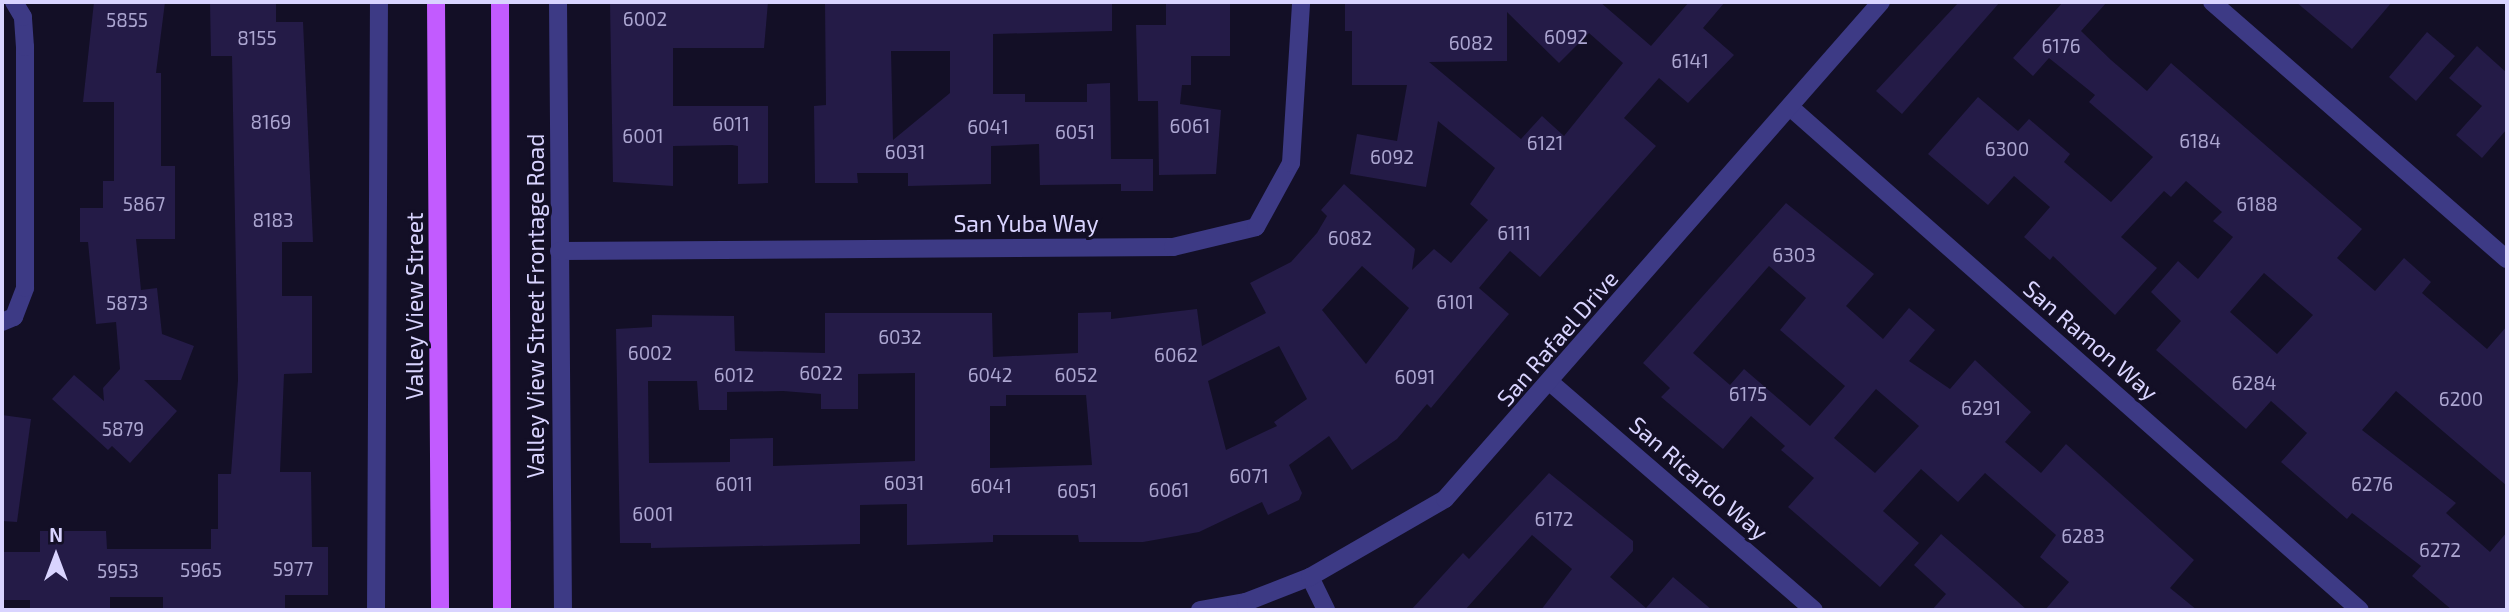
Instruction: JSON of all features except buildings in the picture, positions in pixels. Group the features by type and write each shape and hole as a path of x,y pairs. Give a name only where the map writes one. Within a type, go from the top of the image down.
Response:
{"main road":[{"name":"Valley View Street","path":"436,2 440,610"},
{"path":"500,2 502,610"}],"street":[{"path":"2,323 14,317 26,276 25,47 23,17 14,2"},
{"path":"376,610 379,2"},
{"name":"Valley View Street Frontage Road","path":"558,2 563,610"},
{"name":"San Yuba Way","path":"559,251 1173,247 1256,227 1292,163 1301,2"},
{"name":"San Rafael Drive","path":"1200,610 1246,602 1310,577 1445,499 1552,383 1881,2"},
{"path":"2212,2 2507,259"},
{"name":"San Ramon Way","path":"1790,107 2360,610"},
{"name":"San Ricardo Way","path":"1552,383 1814,610"},
{"path":"1310,577 1326,610"}]}
